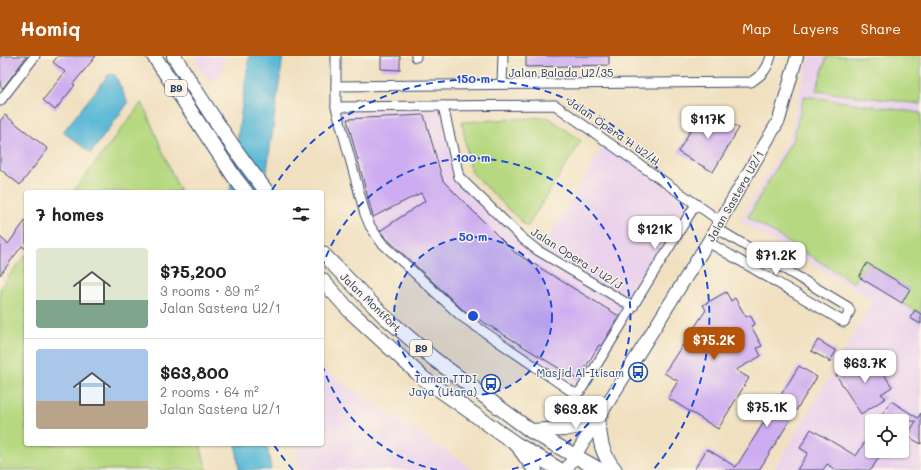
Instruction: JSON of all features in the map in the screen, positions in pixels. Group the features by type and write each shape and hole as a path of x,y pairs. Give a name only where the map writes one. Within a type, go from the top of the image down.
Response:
{"main road":[{"name":"B9","path":"154,56 244,190"},
{"name":"B9","path":"174,56 201,100 241,159 266,190"},
{"name":"Jalan Montfort","path":"324,254 384,316 434,359 531,431 600,470"},
{"name":"Jalan Montfort","path":"324,282 350,311 423,378 516,444 560,470"},
{"path":"531,431 564,429 580,426 598,417 600,442 607,460 615,470"},
{"path":"516,444 535,470"}],"street":[{"path":"0,101 35,56"},
{"path":"336,56 336,107 365,214 370,226 381,242 461,316 574,393 578,393 581,390 696,204"},
{"path":"502,84 503,56"},
{"name":"Jalan Balada U2/35","path":"336,86 751,82 760,76 767,68 771,56"},
{"name":"Jalan Sastera U2/1","path":"566,470 708,242 779,120 797,56"},
{"name":"Jalan Opera H U2/H","path":"336,107 555,105 696,204 718,224 848,307 850,311 844,322 708,242"},
{"name":"Jalan Opera J U2/J","path":"443,106 458,177 522,238 537,250 633,307"}],"shaded area":[{"path":"193,56 225,56 221,76 207,80"},
{"path":"810,56 921,56 921,470 774,470 854,335 872,300 740,221 789,137"},
{"path":"440,109 457,182 522,242 538,254 605,144 691,205 578,388 466,315 385,240 371,221 341,111"},
{"path":"324,370 474,470 300,470 296,446 324,446"}],"green space":[{"path":"827,56 921,56 921,104 816,91"},
{"path":"804,96 921,113 921,314 902,303 910,289 867,263 854,283 748,217 793,139"},
{"path":"142,102 179,190 75,190"},
{"path":"548,117 581,141 527,227 471,172 462,122"},
{"path":"24,257 24,446 201,446 207,470 0,470 0,288"}],"water":[{"path":"249,56 283,56 264,190 230,190"},
{"path":"109,74 115,75 128,103 91,153 63,132"},
{"path":"236,446 267,446 271,470 239,470"}],"building":[{"path":"0,56 27,56 3,88 0,86"},
{"path":"58,56 96,56 73,84 75,85 55,110 43,100 65,72 53,62"},
{"path":"381,56 400,56 400,70 381,69"},
{"path":"526,56 609,56 609,65 526,67"},
{"path":"704,107 739,128 713,172 678,152"},
{"path":"5,115 48,149 20,185 0,169 0,121"},
{"path":"424,115 443,181 514,252 619,316 578,380 462,309 380,231 425,201 421,193 373,217 347,119"},
{"path":"24,223 24,248 22,246 0,275 0,237 8,244"},
{"path":"867,263 910,289 902,303 859,277"},
{"path":"726,292 731,301 735,298 746,317 750,315 755,324 751,326 762,346 757,348 761,356 736,370 749,378 718,429 668,398 678,381 664,373 706,310 703,305"},
{"path":"915,310 921,314 921,324 910,318"},
{"path":"818,340 836,351 829,363 828,360 811,351"},
{"path":"873,357 892,387 881,394 886,398 861,414 836,375 858,361 861,365"},
{"path":"799,366 817,377 759,470 694,470 707,449 736,467"},
{"path":"891,401 918,418 921,413 921,444 909,437 909,433 916,421 909,421 909,414 883,414"},
{"path":"811,429 856,456 865,442 865,458 879,458 871,470 836,470 827,464 823,470 797,470 808,453 800,448"}],"place":[{"name":"Masjid Al-Itisam","path":"638,372"},
{"name":"Taman TTDI Jaya (Utara)","path":"491,384"}]}
